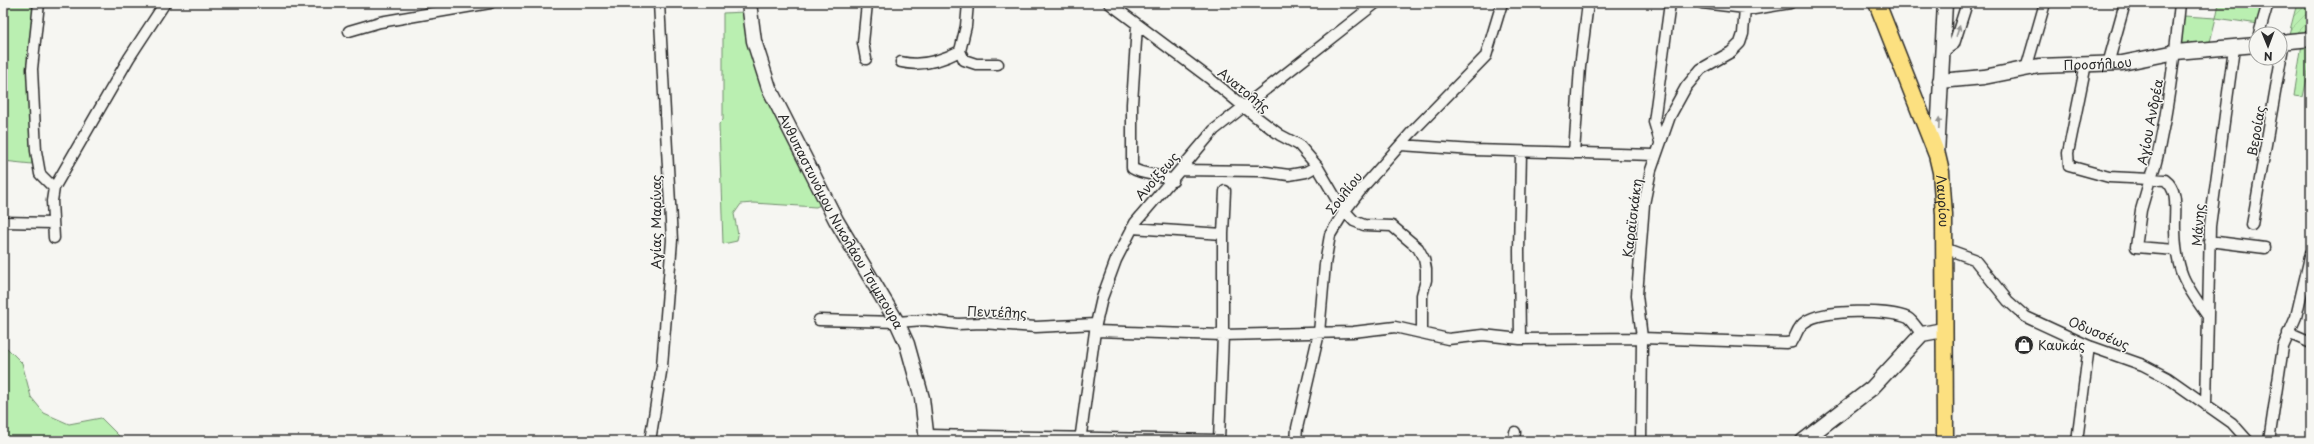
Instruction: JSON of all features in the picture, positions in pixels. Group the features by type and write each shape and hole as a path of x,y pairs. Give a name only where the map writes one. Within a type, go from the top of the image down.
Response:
{"main road":[{"name":"Λαυρίου","path":"1877,3 1938,155 1944,201 1943,330 1945,441"},
{"name":"Λαυρίου","path":"1941,441 1944,411"}],"street":[{"path":"39,3 32,69 36,152 40,174 54,188"},
{"path":"54,238 52,223 54,188 129,58 165,3"},
{"path":"348,31 387,21 490,3"},
{"name":"Αγίας Μαρίνας","path":"650,441 662,366 672,240 659,3"},
{"name":"Ανθυπαστυνόμου Νικολάου Τσιμπουρα","path":"749,3 754,42 769,88 836,220 897,322 907,344 922,398 927,438"},
{"path":"866,59 863,43 867,3"},
{"path":"968,3 966,26 960,52 964,60 970,62 998,64"},
{"name":"Ανατολής","path":"1110,3 1137,25 1209,78 1242,107 1280,135 1298,144 1317,166 1344,212"},
{"name":"Ανοίξεως","path":"1080,439 1096,328 1107,282 1132,228 1148,206 1172,181 1208,136 1242,107 1376,3"},
{"name":"Σουλίου","path":"1296,441 1318,333 1328,244 1334,227 1344,212 1401,144 1486,56 1502,3"},
{"path":"1574,153 1580,67 1588,3"},
{"path":"1660,142 1654,122 1670,3"},
{"path":"1702,3 1746,8 1763,8 1790,3"},
{"path":"1938,155 1941,53 1945,3"},
{"path":"1941,53 1954,44 1967,3"},
{"path":"2026,69 2045,3"},
{"path":"2108,64 2125,3"},
{"name":"Αγίου Ανδρέα","path":"2180,3 2176,52 2157,159 2150,179 2165,180 2173,191 2176,250 2180,272 2186,284 2207,315"},
{"path":"2261,26 2268,3"},
{"name":"Καραϊσκάκη","path":"1640,441 1642,338 1637,303 1644,204 1655,155 1674,107 1690,81 1701,69 1731,52 1740,43 1744,34 1746,8"},
{"path":"1137,25 1132,104 1132,168 1138,172 1161,176 1172,181"},
{"path":"2288,41 2311,39"},
{"name":"Προσήλιου","path":"1940,86 2026,69 2137,61 2176,52 2234,48 2248,44"},
{"name":"Μάνης","path":"2206,405 2207,315 2211,210 2234,48"},
{"path":"900,62 908,64 934,63 960,52"},
{"path":"2086,64 2068,153 2069,166 2109,177 2150,179 2141,210 2136,247 2176,250"},
{"name":"Βεροίας","path":"2252,225 2278,66"},
{"path":"1919,108 1924,106 1940,86"},
{"path":"1401,144 1521,152 1655,155"},
{"path":"1520,339 1519,251 1521,152"},
{"path":"1181,170 1260,171 1289,175 1306,172 1317,166"},
{"path":"927,438 1219,440 1223,335 1223,234 1225,191"},
{"path":"1344,212 1360,224 1392,226 1420,251 1426,263 1427,274 1422,295 1422,332"},
{"path":"3,222 52,223"},
{"path":"1132,228 1223,234"},
{"path":"2209,241 2265,248"},
{"name":"Οδυσσέως","path":"1944,248 1974,259 2008,301 2026,317 2089,346 2144,365 2168,378 2232,423 2248,441"},
{"path":"2269,441 2282,354 2288,333 2299,307 2311,253"},
{"name":"Πεντέλης","path":"819,320 897,322 924,320 958,324 982,323 1223,335 1318,333 1376,330 1395,327 1448,338 1483,335 1520,339 1642,338 1786,343 1792,342 1797,330 1810,319 1856,312 1900,316 1910,319 1922,334"},
{"path":"1803,441 1872,388 1922,334 1943,330"},
{"path":"2288,333 2311,342"},
{"path":"2078,441 2089,346"}],"green space":[{"path":"3,3 36,3 31,43 29,83 32,164 3,161"},
{"path":"2219,3 2265,3 2259,24 2216,18"},
{"path":"2297,3 2311,3 2311,25 2308,37 2288,38"},
{"path":"745,12 824,203 816,207 753,203 741,204 734,214 738,235 737,241 723,244 719,124 723,120 723,13"},
{"path":"2184,16 2216,18 2209,46 2181,46"},
{"path":"2311,25 2311,60 2303,97 2294,96 2303,37 2308,36"},
{"path":"3,347 7,348 22,363 31,397 44,413 69,424 101,418 124,441 3,441"}],"place":[{"name":"Καυκάς","path":"2024,345"}]}
